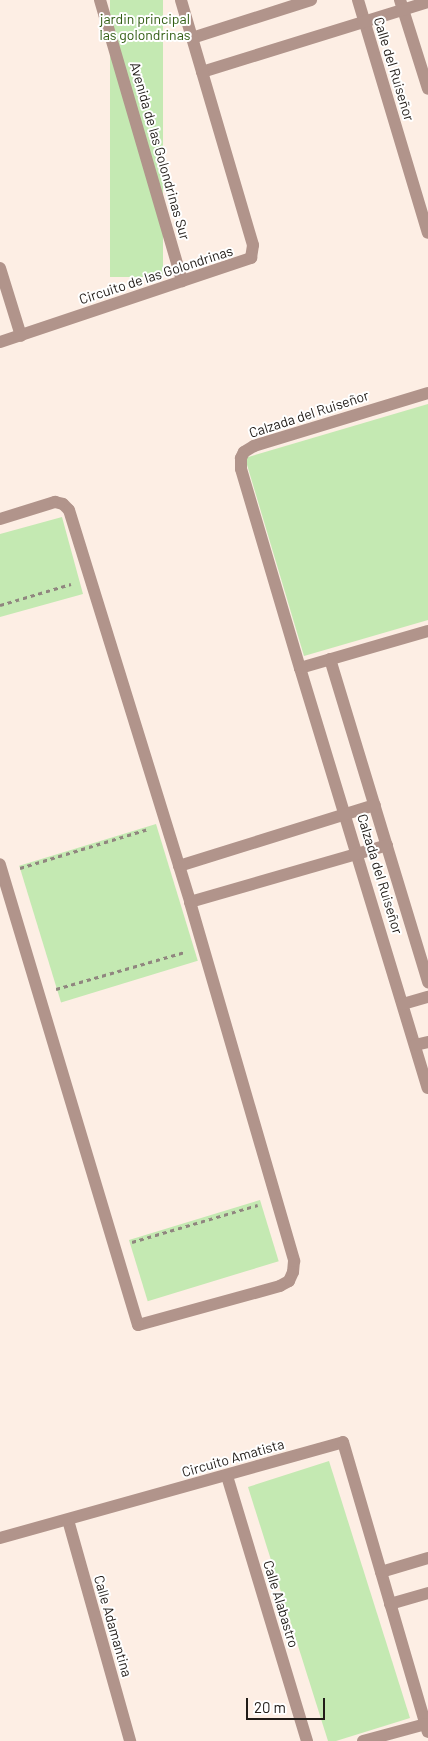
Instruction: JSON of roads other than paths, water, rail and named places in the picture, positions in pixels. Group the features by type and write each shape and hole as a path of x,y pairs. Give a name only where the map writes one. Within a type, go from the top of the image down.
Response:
{"street":[{"name":"Avenida de las Golondrinas Sur","path":"100,0 182,281"},
{"name":"Circuito de las Golondrinas","path":"0,342 251,258 253,253 180,0"},
{"path":"192,38 311,0"},
{"name":"Calle del Ruiseñor","path":"358,0 428,232"},
{"path":"202,72 364,22 402,5 428,2"},
{"name":"Calle del Ruiseñor","path":"402,5 428,89"},
{"path":"0,268 21,336"},
{"name":"Calzada del Ruiseñor","path":"428,393 254,446 244,452 240,458 241,468 300,668 428,1088"},
{"path":"0,519 46,504 63,504 69,510 190,902 294,1261 294,1272 289,1280 280,1286 138,1325 1,869"},
{"path":"300,668 428,631"},
{"name":"Calzada del Ruiseñor","path":"330,660 428,982"},
{"path":"179,866 375,805"},
{"path":"190,902 387,845"},
{"path":"403,1004 428,997"},
{"path":"415,1045 428,1042"},
{"name":"Circuito Amatista","path":"0,1538 343,1442 427,1728 363,1741"},
{"name":"Calle Alabastro","path":"227,1476 308,1741"},
{"name":"Calle Adamantina","path":"68,1520 130,1741"},
{"path":"381,1572 428,1558"},
{"path":"390,1604 428,1593"}],"park label":[{"name":"jardin principal las golondrinas","path":"145,28"}]}
